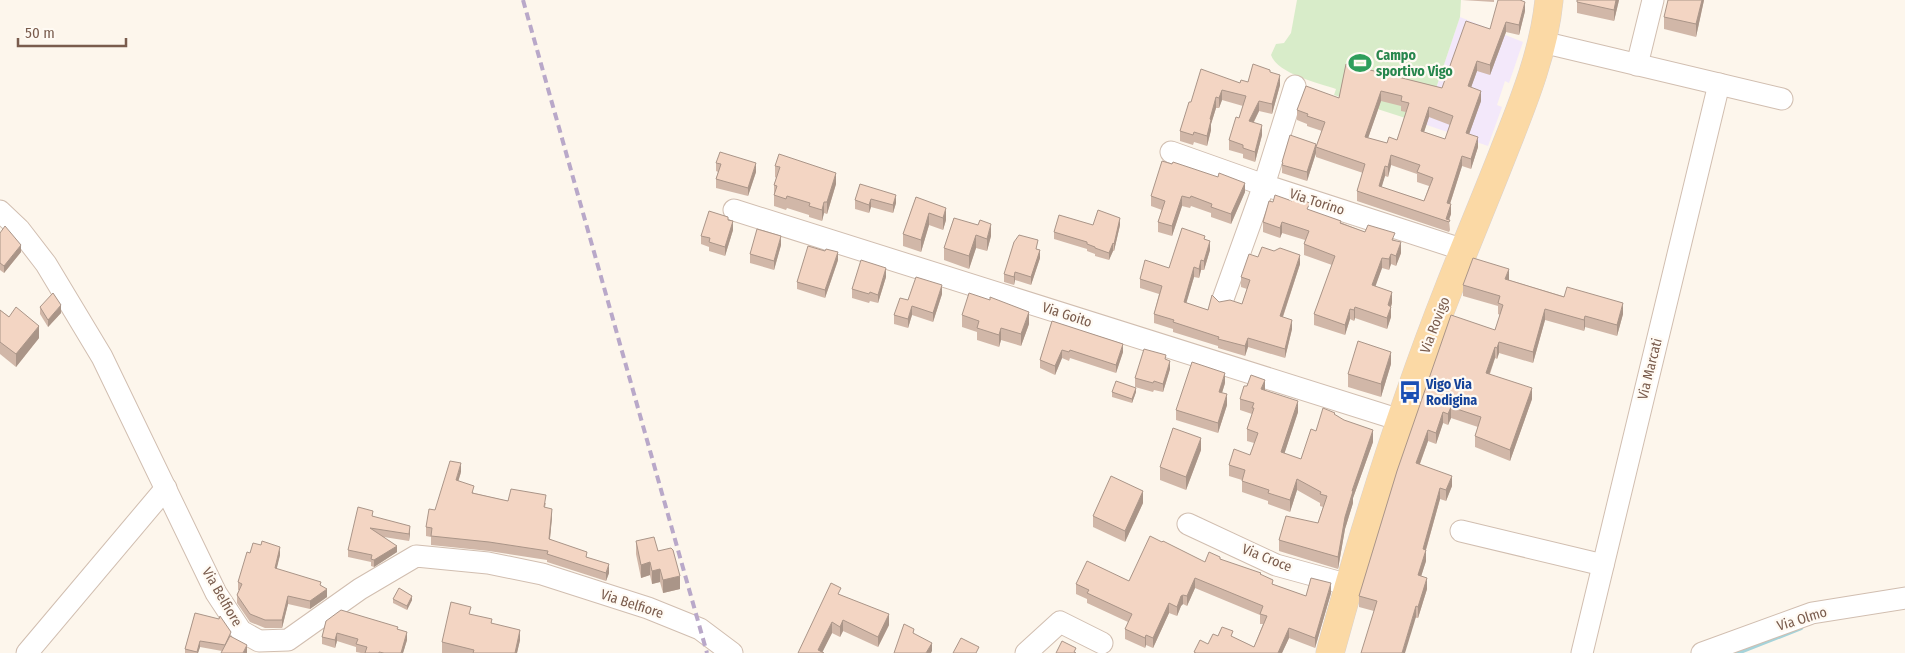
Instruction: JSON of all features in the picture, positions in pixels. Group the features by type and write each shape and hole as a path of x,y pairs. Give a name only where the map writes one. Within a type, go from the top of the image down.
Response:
{"main road":[{"name":"Via Rovigo","path":"1330,653 1349,584 1400,420 1464,250 1516,121 1542,42 1549,0"}],"street":[{"path":"1638,65 1653,0"},
{"path":"1542,42 1782,100"},
{"name":"Via Marcati","path":"1582,653 1719,84"},
{"path":"1223,299 1264,185 1295,86"},
{"name":"Via Torino","path":"1171,152 1264,185 1464,250"},
{"name":"Via Goito","path":"734,210 1400,420"},
{"name":"Via Belfiore","path":"0,211 19,229 51,272 102,357 216,593 241,631 256,647 288,640 360,589 416,556 488,563 542,574 648,608 700,629 732,653"},
{"path":"27,653 166,488"},
{"name":"Via Croce","path":"1188,524 1276,565 1349,584"},
{"path":"1461,531 1602,565"},
{"name":"Via Olmo","path":"1702,653 1812,613 1905,598"},
{"path":"1026,653 1060,622 1102,643"}],"shaded area":[{"path":"1460,17 1523,42 1509,83 1505,81 1497,105 1502,107 1488,146 1424,124"}],"green space":[{"name":"Campo sportivo Vigo","path":"1297,0 1461,0 1460,17 1424,124 1334,95 1336,89 1299,77 1275,62 1271,55 1276,44 1284,43 1291,33"}],"building":[{"path":"1498,0 1520,0 1525,2 1519,25 1506,22 1490,65 1477,61 1468,86 1481,91 1466,133 1478,137 1471,159 1462,156 1447,203 1451,204 1446,219 1450,220 1449,222 1357,191 1365,164 1316,147 1325,122 1307,116 1308,114 1297,110 1306,86 1339,98 1346,64 1442,88 1466,21 1490,29","holes":["1381,91 1402,96 1401,101 1409,103 1397,140 1389,137 1387,143 1365,137","1429,107 1453,116 1445,139 1421,131","1391,155 1420,165 1417,172 1433,178 1424,201 1379,186 1385,166 1388,167"]},
{"path":"1577,0 1616,0 1614,10 1577,2"},
{"path":"1668,0 1702,0 1696,24 1664,17"},
{"path":"1253,64 1280,75 1272,104 1259,101 1249,121 1262,125 1255,152 1229,140 1236,117 1239,118 1246,96 1222,90 1219,98 1216,97 1207,136 1194,132 1193,135 1180,131 1201,69 1240,83 1241,80 1248,82"},
{"path":"1290,135 1316,144 1307,172 1282,165"},
{"path":"720,152 756,163 748,188 716,179 721,164 716,163"},
{"path":"779,154 836,173 827,202 824,202 822,210 809,206 810,203 787,196 786,199 774,195 777,186 774,185 780,167 775,166"},
{"path":"1162,161 1172,164 1173,162 1218,177 1219,173 1245,183 1231,214 1211,207 1212,204 1191,196 1190,198 1182,196 1172,226 1158,222 1165,201 1151,196"},
{"path":"860,184 896,195 893,205 871,199 869,205 855,200"},
{"path":"1275,195 1292,201 1293,197 1310,203 1307,209 1365,232 1368,225 1395,233 1392,240 1401,242 1396,256 1391,254 1389,259 1382,258 1372,285 1392,292 1388,305 1391,307 1387,318 1355,307 1354,310 1350,309 1345,325 1314,314 1335,256 1304,244 1309,231 1282,222 1280,228 1263,222 1269,201 1273,202"},
{"path":"916,197 946,208 943,218 929,213 921,240 903,234"},
{"path":"1098,210 1120,218 1114,244 1109,253 1087,244 1087,242 1054,232 1059,215 1093,225"},
{"path":"709,211 728,217 728,220 733,221 725,247 709,242 710,238 701,236"},
{"path":"954,218 978,225 980,220 991,224 987,239 976,235 969,256 944,248"},
{"path":"5,226 21,245 4,266 0,263 0,233"},
{"path":"1182,228 1205,236 1204,239 1210,241 1204,261 1201,260 1199,269 1194,267 1184,302 1208,310 1212,295 1219,302 1230,300 1242,304 1250,280 1241,277 1249,254 1258,257 1262,247 1274,251 1280,248 1300,255 1280,316 1292,320 1285,349 1248,338 1245,346 1218,339 1219,337 1154,314 1162,286 1140,279 1145,260 1169,268"},
{"path":"757,229 781,236 774,261 750,254"},
{"path":"1019,235 1038,240 1036,249 1040,250 1031,277 1015,272 1014,277 1004,274 1014,242"},
{"path":"808,246 825,251 826,249 838,252 825,290 797,282"},
{"path":"1473,258 1509,269 1505,279 1564,297 1567,287 1623,303 1617,325 1585,316 1584,320 1545,309 1533,352 1499,342 1497,348 1495,347 1486,373 1532,388 1510,450 1475,436 1481,417 1451,407 1448,414 1443,412 1436,433 1428,430 1416,463 1452,476 1446,490 1440,488 1423,549 1426,550 1418,575 1427,578 1418,607 1416,606 1402,653 1361,653 1377,601 1359,596 1397,471 1451,315 1495,330 1503,305 1498,303 1500,296 1463,285"},
{"path":"861,260 886,268 878,295 852,289"},
{"path":"916,277 942,285 933,313 912,306 908,319 894,315 900,298 908,300"},
{"path":"53,293 61,305 48,320 40,307"},
{"path":"969,293 990,300 990,297 1029,312 1021,334 1001,328 999,335 977,328 979,321 962,315"},
{"path":"16,307 39,326 16,354 0,342 0,310 9,317"},
{"path":"1052,321 1123,344 1116,365 1070,350 1069,352 1062,350 1055,366 1040,360"},
{"path":"1358,341 1391,352 1381,384 1348,374"},
{"path":"1144,349 1166,355 1165,359 1170,361 1163,384 1135,378"},
{"path":"1192,362 1225,373 1219,392 1227,394 1218,423 1176,410"},
{"path":"1251,375 1265,380 1261,389 1298,401 1281,452 1301,459 1311,429 1316,431 1323,408 1335,413 1344,420 1373,430 1352,491 1338,557 1279,540 1286,516 1318,523 1327,496 1320,494 1321,492 1297,479 1290,500 1268,493 1269,490 1242,481 1245,470 1229,465 1234,449 1250,455 1258,433 1247,429 1254,403 1240,399 1244,386 1247,386"},
{"path":"1116,381 1136,388 1132,399 1112,392"},
{"path":"1173,428 1201,438 1186,477 1160,467"},
{"path":"450,461 461,463 456,480 474,486 472,493 508,501 511,489 546,495 544,507 552,509 549,539 587,552 586,557 609,564 606,573 547,554 548,551 431,536 432,528 426,527 429,509 435,510"},
{"path":"1111,476 1143,491 1125,531 1093,516"},
{"path":"358,507 373,511 372,516 410,526 409,534 370,528 397,546 374,560 371,559 372,555 348,550"},
{"path":"1150,536 1205,562 1209,552 1220,557 1220,559 1261,573 1273,580 1272,584 1306,596 1311,578 1331,583 1315,638 1289,628 1278,653 1194,652 1200,640 1208,644 1213,634 1218,636 1222,627 1233,631 1231,636 1254,647 1267,616 1260,614 1263,606 1195,578 1187,596 1181,596 1177,607 1169,603 1153,638 1146,635 1145,638 1125,629 1132,614 1087,593 1089,590 1076,584 1087,561 1129,581"},
{"path":"654,537 658,551 671,548 673,550 680,576 663,580 660,569 652,571 650,562 641,565 636,541"},
{"path":"262,541 280,547 275,568 321,582 320,585 327,589 310,601 288,596 282,620 265,620 250,614 237,595 242,584 238,582 247,552 250,553 253,543 261,545"},
{"path":"831,583 841,588 838,594 889,614 878,637 843,620 840,627 832,622 818,650 824,653 798,653"},
{"path":"399,588 412,596 407,606 393,599"},
{"path":"451,602 471,607 469,614 492,619 491,623 520,630 515,653 473,653 474,650 442,642"},
{"path":"341,610 398,627 397,629 407,632 401,653 365,653 367,647 356,644 358,639 337,633 335,640 322,637 326,621"},
{"path":"195,613 219,619 220,616 231,632 225,645 200,641 197,652 185,649"},
{"path":"904,624 914,629 913,633 932,643 926,653 894,653"},
{"path":"230,636 247,645 243,653 221,653"},
{"path":"961,638 979,647 976,653 953,653"},
{"path":"1062,641 1076,648 1074,652 1076,653 1056,653"}],"waterway":[{"path":"1737,653 1801,628"}],"railway":[{"path":"523,0 707,653"}],"place":[{"name":"Campo sportivo Vigo","path":"1360,63"},
{"name":"Vigo Via Rodigina","path":"1410,392"}]}
